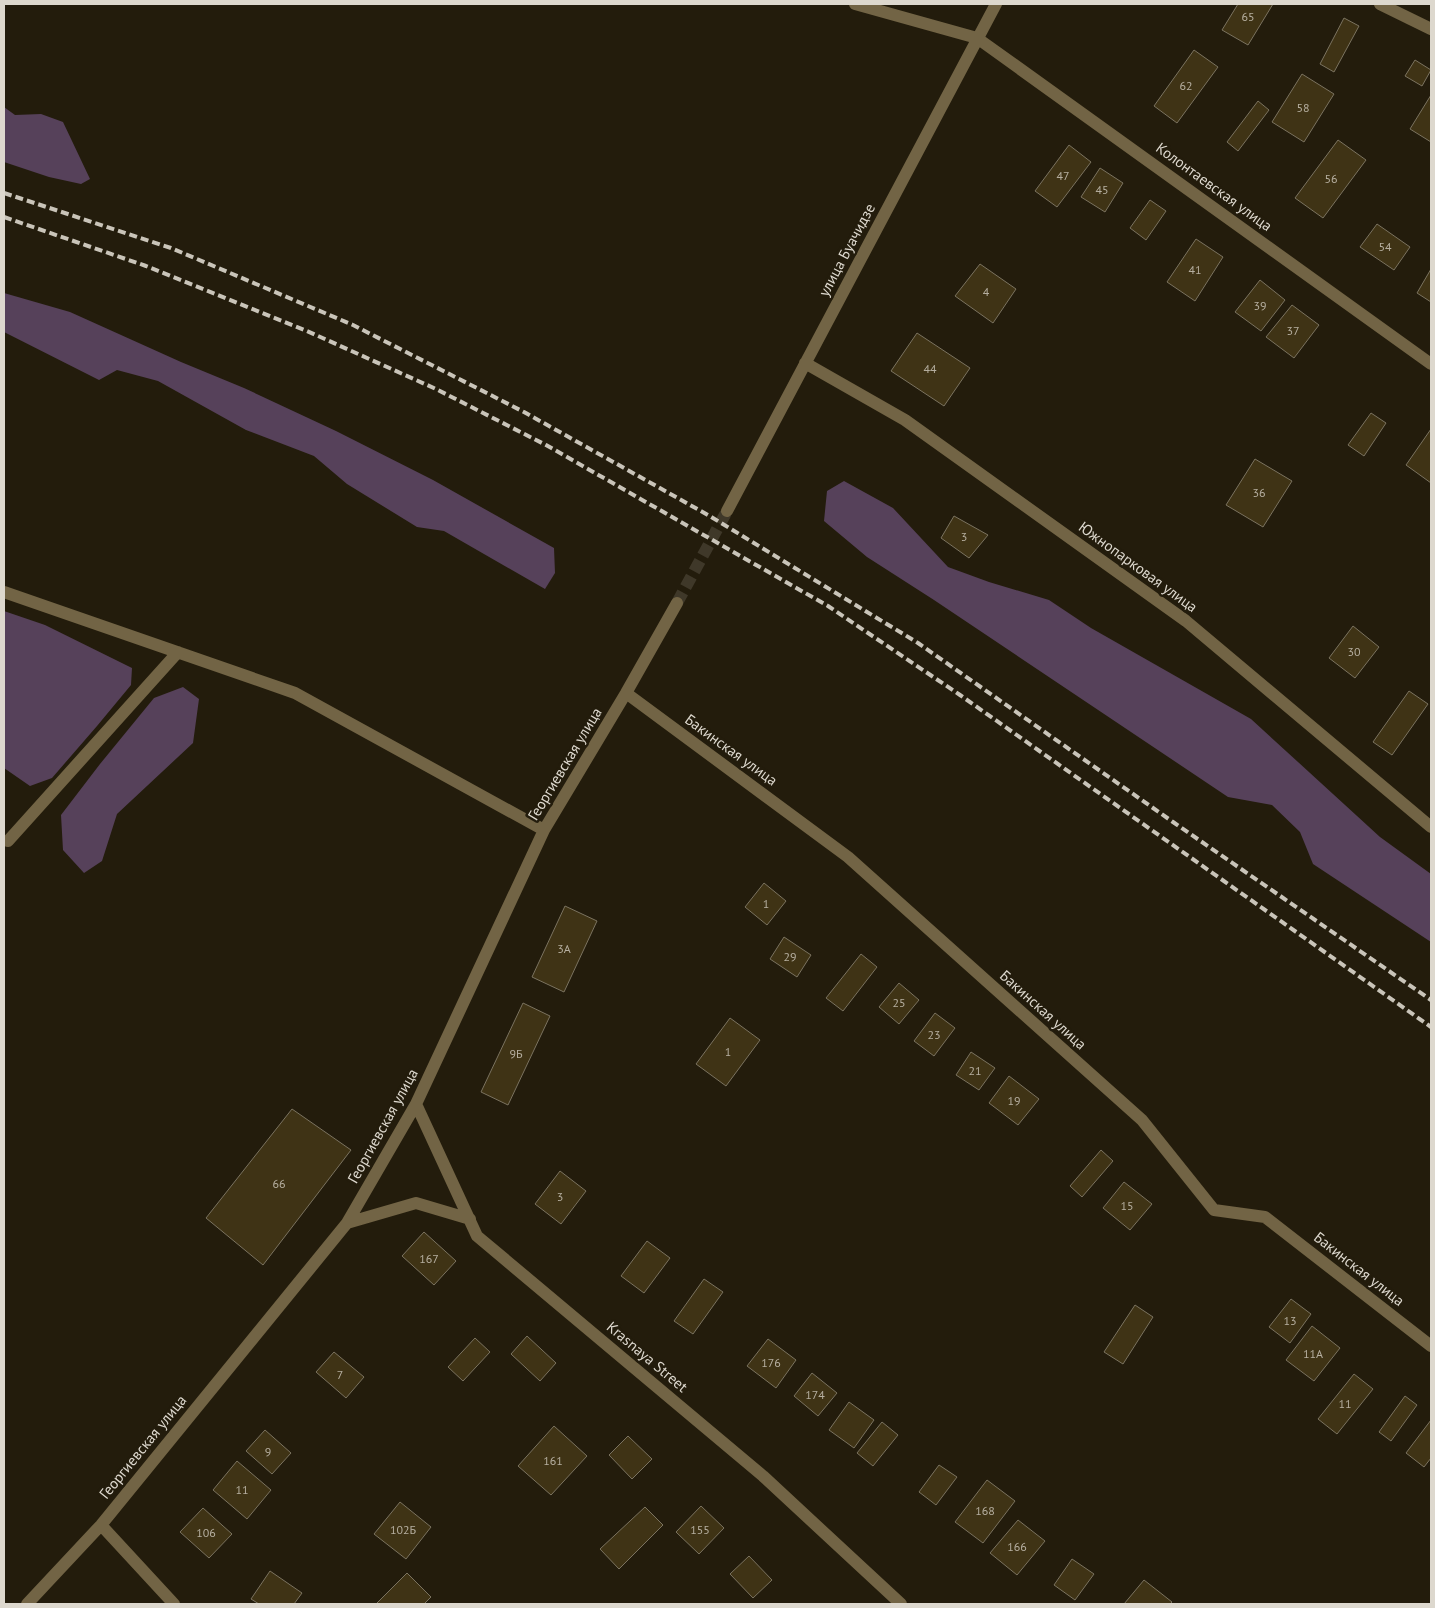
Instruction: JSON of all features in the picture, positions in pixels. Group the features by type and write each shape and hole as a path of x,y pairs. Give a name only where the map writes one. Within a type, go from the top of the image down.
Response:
{"street":[{"path":"855,4 978,38"},
{"name":"улица Буачидзе","path":"727,511 996,4"},
{"path":"1380,4 1431,29"},
{"name":"Колонтаевская улица","path":"978,38 1431,364"},
{"name":"Южнопарковая улица","path":"805,363 904,420 1186,621 1431,827"},
{"path":"4,592 295,693 544,830"},
{"name":"Георгиевская улица","path":"27,1604 101,1525 347,1223 416,1104 544,830 626,693 677,602"},
{"path":"8,841 178,652"},
{"name":"Бакинская улица","path":"626,693 848,857 1142,1120 1214,1210 1266,1217 1431,1346"},
{"name":"Krasnaya Street","path":"416,1104 478,1236 763,1476 901,1604"},
{"path":"347,1223 416,1202 470,1219"},
{"path":"101,1525 174,1604"}],"shaded area":[{"path":"4,107 15,115 41,114 63,122 90,179 81,184 49,177 4,162"},
{"path":"4,293 70,312 244,388 336,431 433,480 554,548 555,573 545,589 444,531 417,527 347,484 314,456 246,430 158,381 117,370 99,380 4,332"},
{"path":"844,481 893,508 948,567 989,582 1049,600 1091,628 1251,719 1380,837 1431,874 1431,942 1313,864 1300,832 1272,805 1228,797 867,557 824,521 827,491"},
{"path":"4,611 45,625 132,668 131,685 97,726 52,778 30,786 4,768"},
{"path":"183,687 199,699 193,743 117,814 102,861 84,873 63,850 61,815 154,698"}],"building":[{"path":"1238,4 1273,4 1248,45 1222,30"},
{"path":"1344,18 1359,26 1334,72 1320,64"},
{"path":"1194,50 1218,67 1177,123 1154,106"},
{"path":"1415,60 1431,70 1422,86 1405,76"},
{"path":"1302,74 1334,94 1304,142 1272,122"},
{"path":"1431,95 1431,142 1410,129"},
{"path":"1258,101 1269,110 1238,151 1227,142"},
{"path":"1338,140 1366,160 1323,218 1295,198"},
{"path":"1069,145 1091,162 1057,207 1035,191"},
{"path":"1100,168 1123,183 1105,212 1081,197"},
{"path":"1150,200 1166,211 1146,240 1130,228"},
{"path":"1377,224 1410,247 1394,270 1360,247"},
{"path":"1196,239 1223,257 1195,301 1167,282"},
{"path":"980,264 1016,289 993,323 955,296"},
{"path":"1431,269 1431,302 1417,293"},
{"path":"1260,280 1285,300 1261,331 1235,312"},
{"path":"1292,305 1319,325 1294,358 1266,337"},
{"path":"917,333 970,368 944,406 891,371"},
{"path":"1371,413 1386,423 1364,456 1348,445"},
{"path":"1431,429 1431,483 1406,465"},
{"path":"1255,459 1292,481 1263,527 1226,505"},
{"path":"954,516 988,535 969,558 941,538"},
{"path":"1353,626 1379,647 1355,678 1329,658"},
{"path":"1409,691 1428,704 1392,755 1373,742"},
{"path":"764,883 786,901 767,925 745,907"},
{"path":"565,906 597,921 564,992 532,977"},
{"path":"784,937 811,955 797,977 770,959"},
{"path":"861,954 877,967 843,1011 826,998"},
{"path":"899,983 919,1000 899,1024 879,1007"},
{"path":"523,1003 550,1016 508,1105 481,1092"},
{"path":"935,1013 955,1028 934,1056 914,1041"},
{"path":"730,1018 760,1040 726,1086 696,1064"},
{"path":"971,1052 995,1068 979,1090 956,1075"},
{"path":"1009,1076 1039,1099 1018,1125 989,1103"},
{"path":"292,1109 351,1150 263,1265 206,1218"},
{"path":"1101,1150 1113,1161 1082,1197 1070,1186"},
{"path":"560,1171 586,1191 561,1224 535,1204"},
{"path":"1124,1182 1152,1204 1130,1230 1103,1208"},
{"path":"424,1232 456,1261 434,1285 402,1256"},
{"path":"647,1241 670,1258 644,1293 621,1276"},
{"path":"704,1279 723,1292 693,1334 674,1321"},
{"path":"1291,1299 1311,1314 1290,1343 1269,1327"},
{"path":"1135,1305 1153,1317 1123,1364 1104,1352"},
{"path":"1312,1326 1340,1348 1314,1381 1286,1360"},
{"path":"527,1336 556,1363 540,1381 511,1354"},
{"path":"475,1338 490,1352 463,1381 448,1367"},
{"path":"768,1339 796,1360 776,1388 747,1366"},
{"path":"334,1352 364,1377 346,1398 316,1372"},
{"path":"812,1373 837,1393 818,1416 794,1396"},
{"path":"1354,1374 1373,1389 1337,1434 1318,1419"},
{"path":"1405,1396 1417,1405 1391,1441 1379,1432"},
{"path":"849,1402 874,1420 854,1448 829,1430"},
{"path":"1431,1420 1431,1458 1424,1467 1406,1453"},
{"path":"882,1422 898,1435 873,1466 857,1453"},
{"path":"554,1426 587,1456 551,1495 518,1466"},
{"path":"265,1430 291,1453 272,1474 246,1451"},
{"path":"628,1436 652,1459 632,1479 609,1455"},
{"path":"237,1461 271,1490 247,1519 213,1490"},
{"path":"939,1465 957,1477 936,1505 919,1492"},
{"path":"987,1480 1015,1501 983,1543 955,1522"},
{"path":"400,1502 431,1527 406,1559 374,1534"},
{"path":"701,1506 724,1528 699,1554 676,1532"},
{"path":"645,1507 663,1525 619,1569 600,1549"},
{"path":"203,1508 232,1534 209,1558 180,1532"},
{"path":"1018,1520 1045,1541 1017,1575 990,1553"},
{"path":"749,1556 772,1580 753,1598 730,1574"},
{"path":"1072,1559 1094,1574 1075,1600 1054,1585"},
{"path":"270,1571 302,1593 294,1604 259,1604 251,1599"},
{"path":"407,1573 431,1597 424,1604 376,1604"},
{"path":"1144,1580 1172,1602 1170,1604 1124,1604"}],"tunnel":[{"path":"677,603 727,511"}],"railway":[{"path":"4,193 171,248 353,325 524,412 708,515 918,643 1431,1000"},
{"path":"4,217 146,266 307,331 436,389 546,445 828,606 960,695 1431,1027"}]}
